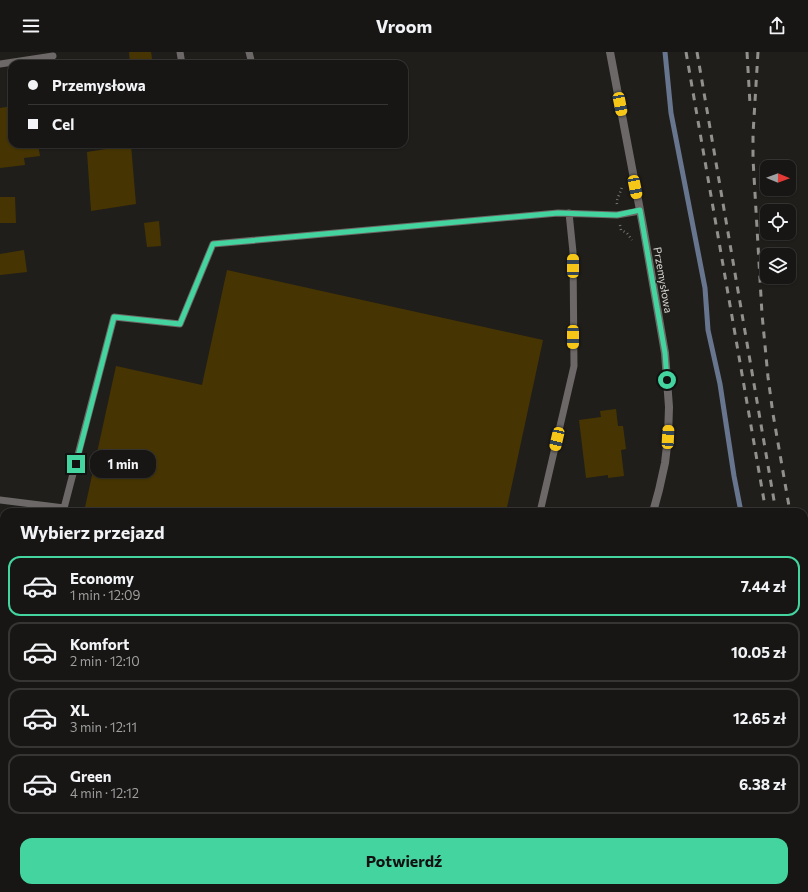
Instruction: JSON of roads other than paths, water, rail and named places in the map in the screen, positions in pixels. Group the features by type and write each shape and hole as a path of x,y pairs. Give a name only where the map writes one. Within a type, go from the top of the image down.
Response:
{"street":[{"name":"Przemysłowa","path":"610,52 665,353 669,408 668,437 665,463 654,508"}],"lane":[{"path":"26,60 53,56"},
{"path":"64,508 114,317 180,324 213,244 558,213 618,215 640,210"},
{"path":"541,508 574,366 573,252 569,213"},
{"path":"0,500 50,508"}],"waterway":[{"path":"665,52 671,113 705,288 708,330 720,384 740,508"}],"railway":[{"path":"686,52 765,508"},
{"path":"697,52 775,508"},
{"path":"747,52 750,104"},
{"path":"758,52 753,159 762,314 773,414 789,508"}]}
